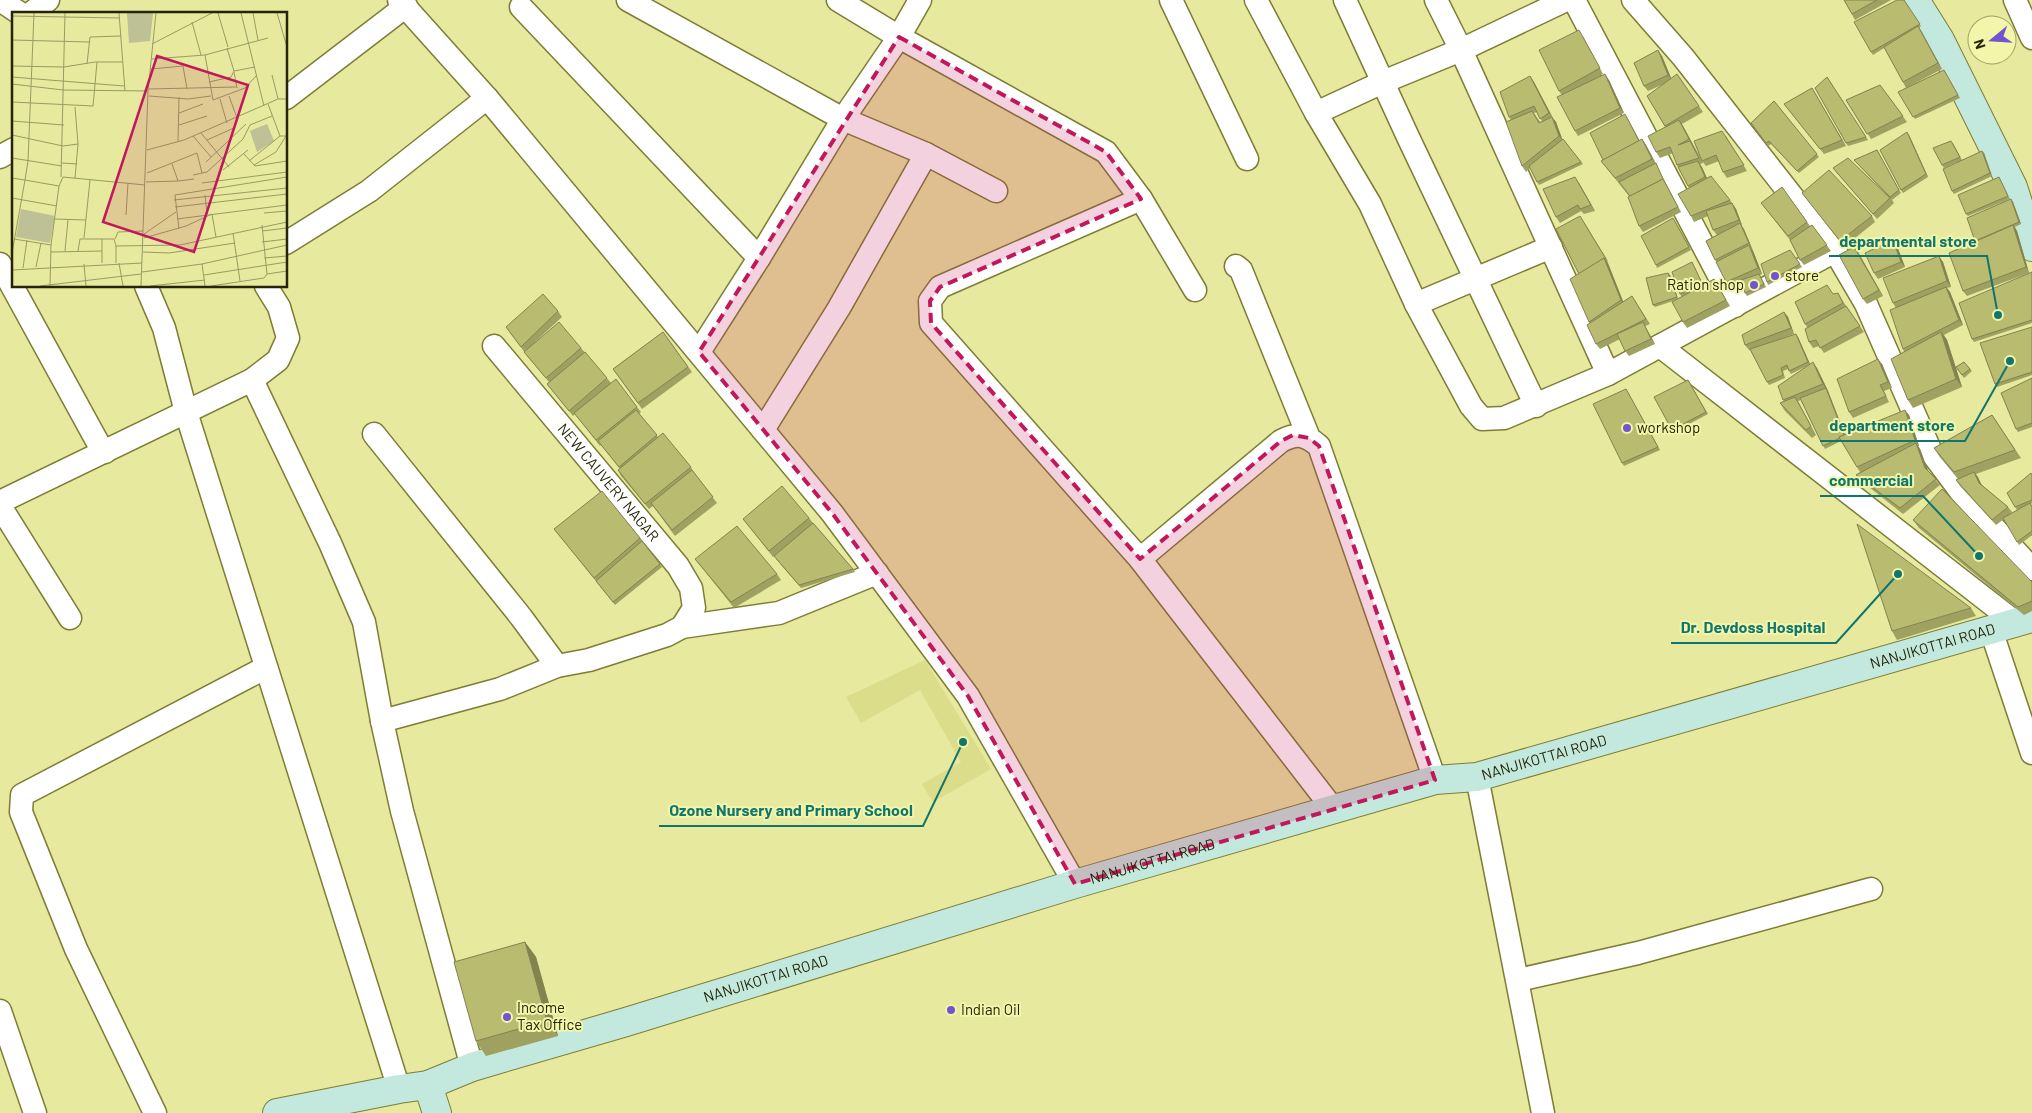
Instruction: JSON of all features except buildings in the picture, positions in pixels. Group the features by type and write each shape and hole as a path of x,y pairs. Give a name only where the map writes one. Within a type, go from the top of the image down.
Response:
{"main road":[{"path":"1915,0 1940,40 2013,187 2032,247"},
{"name":"NANJIKOTTAI ROAD","path":"277,1113 428,1085 472,1067 1075,884 1436,780 1477,777 2013,624"},
{"path":"428,1085 437,1113"}],"street":[{"path":"0,0 18,12"},
{"path":"33,12 48,0"},
{"path":"628,0 843,119 926,154 996,191"},
{"path":"838,0 898,37 1106,152 1141,199 1195,290"},
{"path":"698,352 759,258 843,119 898,37 920,0"},
{"path":"1171,0 1247,159"},
{"path":"1256,0 1316,113 1370,204 1416,304 1470,406 1482,419 1504,418 1608,374 1835,251"},
{"path":"1345,0 1536,406"},
{"path":"1436,0 1461,50 1608,374"},
{"path":"1316,113 1383,82 1461,50 1566,0"},
{"path":"1574,0 1735,306"},
{"path":"1633,0 1683,57 1835,251 1866,304 1931,452 1961,492 2032,569"},
{"path":"2015,0 2032,38"},
{"path":"288,96 402,3 487,98 832,513 968,696 1075,884"},
{"path":"521,7 759,258"},
{"path":"288,242 368,191 487,98"},
{"path":"0,157 12,150"},
{"path":"763,430 839,308 926,154"},
{"path":"1141,199 940,287 930,301 931,323 1140,559 1334,810"},
{"path":"1416,304 1551,246"},
{"path":"0,264 12,286"},
{"path":"1236,266 1242,270 1309,438"},
{"path":"13,288 104,452"},
{"path":"147,288 164,328 186,412 265,668 399,1089"},
{"path":"0,502 252,380 278,360 288,338 279,307 267,288"},
{"name":"NEW CAUVERY NAGAR","path":"494,346 678,566 691,588 694,608 682,627"},
{"path":"1660,346 2013,624 2032,753"},
{"path":"252,380 330,544 364,622 382,721 402,811 472,1067"},
{"path":"374,434 521,617 557,666"},
{"path":"1140,559 1281,441 1293,435 1309,438 1319,446 1436,780"},
{"path":"0,506 70,618"},
{"path":"382,721 500,689 557,666 590,660 667,635 682,627 779,613 877,573"},
{"path":"155,1113 76,949 21,812 22,794 265,668"},
{"path":"1477,777 1543,1113"},
{"path":"1518,980 1638,953 1871,889"},
{"path":"0,1012 35,1113"}],"highlighted area":[{"path":"899,37 1106,152 1141,199 940,287 930,301 931,323 1140,559 1281,441 1293,435 1309,438 1319,446 1435,780 1075,884 968,696 832,513 699,352"}],"shaded area":[{"path":"925,660 991,769 933,802 922,784 961,762 920,690 861,723 846,697"}],"place":[{"name":"store","path":"1775,276"},
{"name":"Ration shop","path":"1754,285"},
{"name":"departmental store","path":"1998,315"},
{"name":"department store","path":"2010,361"},
{"name":"workshop","path":"1627,428"},
{"name":"commercial","path":"1979,556"},
{"name":"Dr. Devdoss Hospital","path":"1898,574"},
{"name":"Ozone Nursery and Primary School","path":"963,742"},
{"name":"Indian Oil","path":"951,1010"},
{"name":"Income Tax Office","path":"507,1017"}]}
